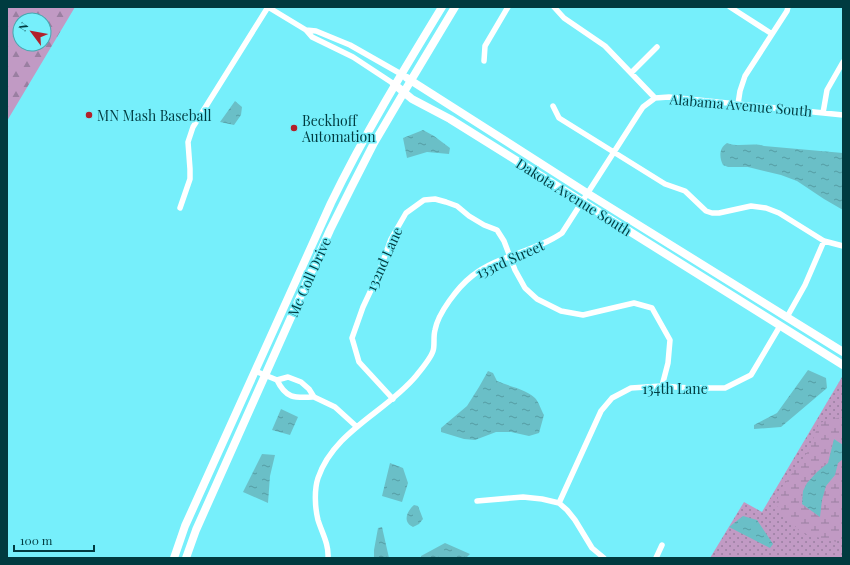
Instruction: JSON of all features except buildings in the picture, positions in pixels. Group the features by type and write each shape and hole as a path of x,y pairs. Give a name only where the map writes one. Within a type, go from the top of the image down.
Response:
{"main road":[{"name":"Mc Coll Drive","path":"174,558 185,526 334,197 394,84 442,7"},
{"name":"Mc Coll Drive","path":"186,558 196,530 333,224 374,143 455,7"},
{"name":"Dakota Avenue South","path":"401,74 587,193 843,352"},
{"name":"Dakota Avenue South","path":"394,84 412,99 450,120 843,365"}],"street":[{"name":"Dakota Avenue South","path":"268,7 306,30 312,37 353,57 394,84"},
{"path":"180,208 190,178 188,142 193,127 268,7"},
{"path":"484,61 485,46 508,7"},
{"name":"Alabama Avenue South","path":"554,7 564,18 605,46 655,98 669,97 843,115"},
{"path":"730,7 772,34"},
{"path":"738,104 740,91 745,76 788,7"},
{"name":"Dakota Avenue South","path":"306,30 316,31 350,46 401,74"},
{"path":"631,73 657,47"},
{"path":"823,113 827,90 843,62"},
{"name":"133rd Street","path":"328,558 327,543 318,519 316,501 318,479 328,458 339,444 356,427 393,399 415,377 432,352 435,329 455,292 472,275 491,264 550,241 562,233 643,107 655,98"},
{"path":"553,106 559,118 665,184 686,191 706,211 719,213 751,206 766,208 779,213 824,241 843,246"},
{"name":"132nd Lane","path":"393,399 359,362 352,338 391,239 406,213 424,200 435,199 457,206 468,216 484,226 497,230 504,241 515,270 525,288 537,299 561,311 583,316 634,303 652,308 670,340 668,363 662,386"},
{"path":"787,317 805,285 824,241"},
{"name":"134th Lane","path":"559,503 601,412 612,398 631,388 662,386 725,388 751,375 780,326"},
{"path":"254,371 277,380 288,376 301,382 309,389 314,397"},
{"path":"277,380 282,391 296,398 314,397 334,407 356,427"},
{"path":"477,501 523,497 559,503 575,520 592,548 604,558"},
{"path":"656,558 662,545"}],"green space":[{"path":"7,7 75,7 52,46 52,12 12,12 12,52 48,52 7,121"},
{"path":"842,377 843,558 710,558 744,502 762,512"},
{"path":"841,417 843,419 843,445 834,440 828,463 817,472 803,490 802,504 820,517 826,485 835,475 838,463 843,459 843,529 836,542 801,533 776,505 780,490 809,450 819,423"}],"water":[{"path":"235,101 242,107 241,115 234,125 220,122"},
{"path":"423,130 450,148 449,154 427,152 407,158 403,138"},
{"path":"727,143 736,145 759,145 843,153 843,210 797,181 781,175 748,167 728,167 723,165 720,153 722,147"},
{"path":"808,370 826,378 827,388 781,427 754,429 754,425 777,413"},
{"path":"488,371 493,373 497,381 526,392 535,398 544,415 539,433 529,436 511,432 496,432 475,440 464,439 441,432 441,428 467,406"},
{"path":"281,409 298,417 290,435 272,430"},
{"path":"834,439 843,445 843,459 838,463 835,475 826,486 822,500 820,517 802,504 803,491 807,483 828,463"},
{"path":"262,454 275,455 270,476 268,503 243,492"},
{"path":"390,463 403,468 408,483 402,502 382,496"},
{"path":"414,505 418,506 423,519 419,524 413,527 408,522 407,516 409,510"},
{"path":"743,516 757,520 773,544 770,548 729,527"},
{"path":"382,527 389,558 374,558 378,528"},
{"path":"445,543 470,554 466,558 421,558 421,556"}],"place":[{"name":"MN Mash Baseball","path":"89,115"},
{"name":"Beckhoff Automation","path":"294,128"}]}
